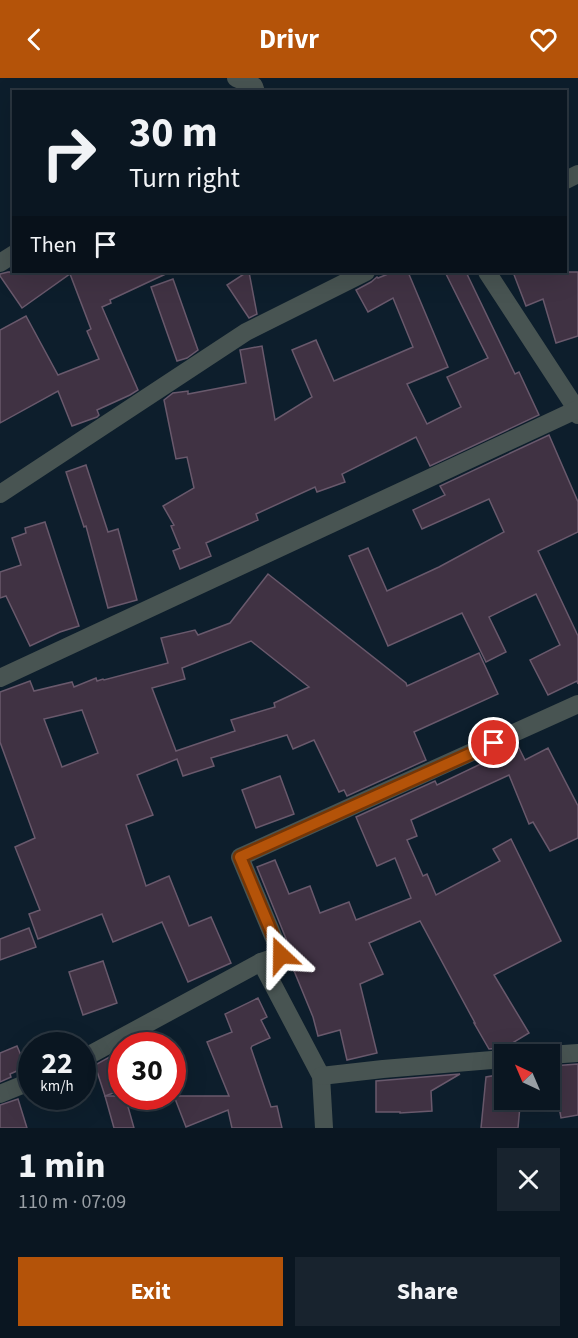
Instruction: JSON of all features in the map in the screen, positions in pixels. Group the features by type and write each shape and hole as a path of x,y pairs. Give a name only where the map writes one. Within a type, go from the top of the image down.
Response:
{"street":[{"path":"236,78 253,87"},
{"path":"0,494 246,332 344,276 360,273"},
{"path":"0,678 578,412 488,273"},
{"path":"96,1051 261,962 281,955 240,857 578,705"},
{"path":"261,962 321,1076 324,1128"},
{"path":"560,1054 578,1053"},
{"path":"321,1076 494,1060"},
{"path":"0,1094 18,1087"}],"building":[{"path":"8,272 168,273 110,300 111,303 102,307 138,390 97,410 99,415 97,417 72,426 58,391 0,423 0,330 26,316 58,375 99,359 87,331 91,329 70,274 22,308 0,274"},
{"path":"578,272 578,336 556,343 543,299 526,306 513,273"},
{"path":"249,273 257,314 249,318 227,285"},
{"path":"390,273 408,273 448,367 407,384 427,424 461,407 447,377 488,358 446,273 466,273 515,374 519,372 539,415 430,466 416,437 342,474 345,482 317,492 315,487 256,514 258,520 206,543 211,556 180,569 173,551 180,548 171,526 174,525 163,506 194,488 187,457 176,459 164,400 173,393 188,391 188,394 246,383 240,350 262,346 275,420 312,397 292,350 316,340 334,381 413,347 393,298 368,312 356,290"},
{"path":"173,279 198,350 187,358 177,361 151,287"},
{"path":"549,435 578,502 578,532 538,551 578,636 578,684 577,681 548,695 530,660 560,645 536,594 489,617 506,652 486,662 462,613 388,646 349,556 368,548 387,591 439,567 504,532 489,499 422,529 413,510 445,495 440,486"},
{"path":"86,465 108,532 118,529 137,600 108,608 86,526 84,527 66,472"},
{"path":"45,522 79,626 30,646 6,596 0,598 0,572 21,565 12,538 26,533 25,528"},
{"path":"268,574 407,686 479,653 498,694 414,732 426,760 347,796 344,790 339,792 314,740 293,749 287,735 211,758 214,766 183,776 177,759 137,775 153,815 126,825 146,886 169,876 189,926 211,917 231,963 188,982 162,922 113,942 102,914 38,939 29,914 40,910 15,847 35,838 0,742 0,692 30,681 34,691 72,682 74,687 96,678 97,681 104,680 168,663 161,638 195,630 198,635 230,623","holes":["251,641 309,687 274,703 275,707 231,720 235,731 176,751 152,688 185,679 182,668","82,710 98,753 62,767 44,719"]},
{"path":"518,746 525,760 548,748 578,806 578,838 550,851 533,822 529,824 509,775 411,820 417,836 407,840 423,876 427,874 436,895 500,861 493,849 511,839 561,941 494,975 529,1033 511,1044 494,1044 494,1049 489,1049 420,921 369,943 383,974 360,984 377,1053 347,1060 340,1030 318,1036 313,1017 290,961 291,951 257,867 275,860 289,894 310,886 320,913 349,902 356,920 411,898 395,858 377,866 356,817 435,781 437,785"},
{"path":"280,776 294,814 256,828 242,790"},
{"path":"29,928 36,947 0,960 0,939"},
{"path":"103,961 117,1003 83,1015 69,972"},
{"path":"258,998 267,1017 261,1020 270,1038 251,1048 271,1107 277,1106 282,1128 232,1128 228,1110 186,1127 179,1110 186,1110 186,1096 229,1096 207,1042 232,1032 225,1014"},
{"path":"17,1046 18,1048 18,1070 0,1082 0,1053"},
{"path":"108,1058 108,1095 105,1096 96,1068 96,1064"},
{"path":"578,1064 578,1115 561,1118 560,1065"},
{"path":"460,1074 431,1091 432,1111 376,1112 376,1081"},
{"path":"494,1076 494,1110 520,1110 518,1128 481,1128 486,1077"},
{"path":"18,1099 18,1110 21,1110 27,1128 0,1128 0,1105"},
{"path":"109,1110 129,1110 134,1128 114,1128"}],"route":[{"path":"281,955 240,857 494,743"}]}
